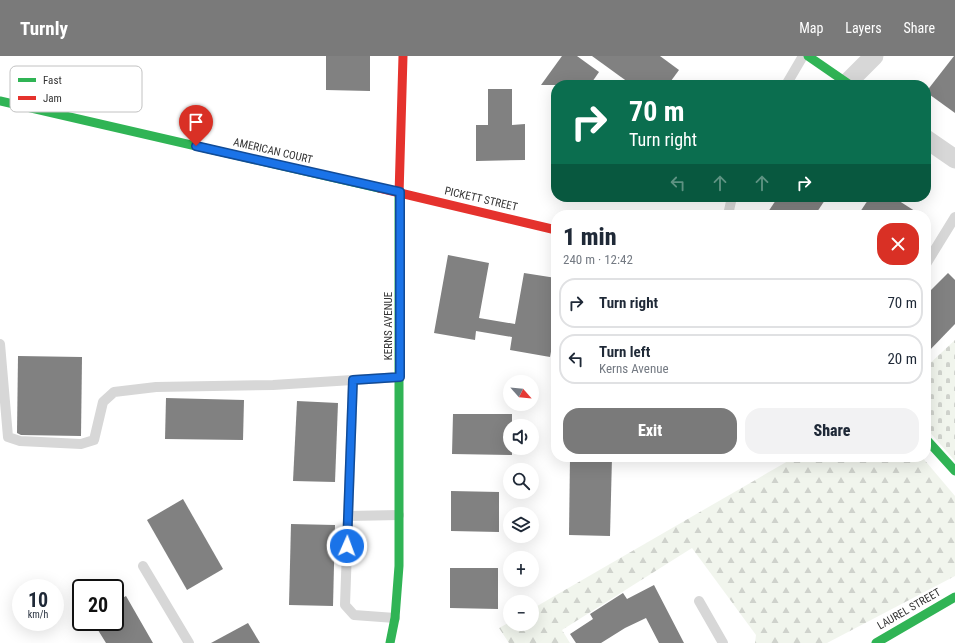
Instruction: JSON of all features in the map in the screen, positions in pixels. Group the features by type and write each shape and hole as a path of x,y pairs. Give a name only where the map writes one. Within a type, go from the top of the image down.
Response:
{"street":[{"name":"KERNS AVENUE","path":"390,643 395,618 398,566 400,192 403,56"},
{"path":"808,56 843,80"},
{"path":"853,80 874,56"},
{"name":"AMERICAN COURT","path":"0,101 10,103"},
{"name":"AMERICAN COURT","path":"48,112 400,192"},
{"path":"931,142 955,159"},
{"name":"PICKETT STREET","path":"400,192 551,229"},
{"path":"931,445 955,471"},
{"name":"LAUREL STREET","path":"876,643 955,596"}],"lane":[{"path":"789,80 803,56"},
{"path":"931,256 955,217"},
{"path":"0,344 8,437 20,441 80,444 94,440 103,402 114,392 156,387 273,385 400,377"},
{"path":"353,380 345,605 354,615 395,618"},
{"path":"348,516 399,515"},
{"path":"143,566 189,643"},
{"path":"699,601 723,643"}],"green space":[{"path":"955,340 955,461 931,434 931,362"},
{"path":"786,462 926,462 955,496 955,576 827,643 755,643 756,635 692,548 562,630 570,643 509,643 499,628 503,626 503,631 539,631 539,605"}],"building":[{"path":"326,56 370,56 370,91 326,90"},
{"path":"562,56 577,56 599,72 593,80 551,80 551,85 541,85"},
{"path":"592,56 660,56 679,70 672,80 625,80"},
{"path":"955,56 955,113 931,96 931,86"},
{"path":"488,89 512,89 512,125 525,124 525,160 476,161 476,125 488,125"},
{"path":"775,202 824,202 818,210 769,210"},
{"path":"867,202 901,202 913,210 861,210"},
{"path":"448,255 489,263 479,318 515,324 524,273 551,277 550,357 510,350 512,337 476,331 475,340 434,333"},
{"path":"948,273 955,280 955,324 931,349 931,290"},
{"path":"18,356 82,357 81,436 21,435 17,433"},
{"path":"166,398 244,400 243,440 165,439"},
{"path":"297,401 338,403 335,482 293,481"},
{"path":"453,414 512,414 512,419 503,419 503,455 452,454"},
{"path":"570,462 612,462 610,536 569,535"},
{"path":"451,491 499,492 499,532 451,531"},
{"path":"183,499 223,569 187,590 147,520"},
{"path":"291,524 335,525 333,606 289,605"},
{"path":"450,568 498,568 498,609 450,608"},
{"path":"654,585 684,643 659,643 646,618 625,628 601,643 576,643 570,634 593,619 590,614 623,593 627,599"},
{"path":"126,596 153,643 106,643 99,631 124,631 124,597"},
{"path":"248,623 260,643 211,643"}],"traffic: fast":[{"path":"808,56 843,80"},
{"path":"0,101 10,103"},
{"path":"48,112 379,188"},
{"path":"390,643 395,618 399,566 399,195"},
{"path":"931,445 955,471"},
{"path":"876,643 955,597"}],"traffic: jam":[{"path":"399,195 403,56"},
{"path":"379,188 551,229"}],"route":[{"path":"196,146 400,192 400,377 353,380 347,546"}]}
